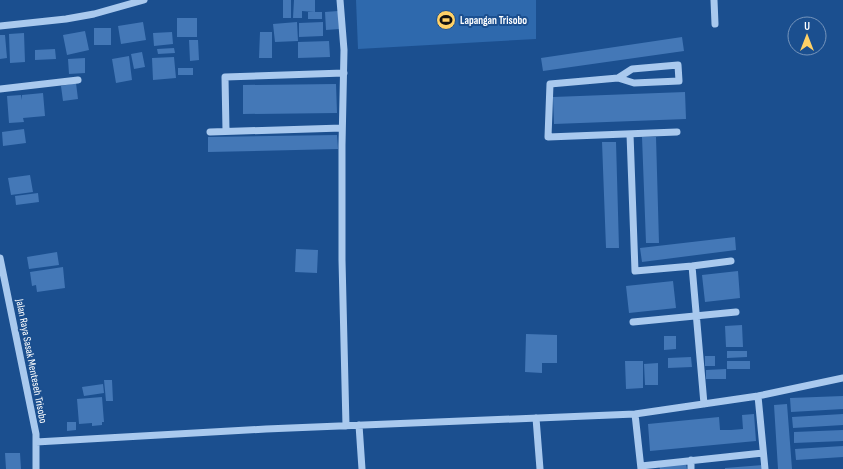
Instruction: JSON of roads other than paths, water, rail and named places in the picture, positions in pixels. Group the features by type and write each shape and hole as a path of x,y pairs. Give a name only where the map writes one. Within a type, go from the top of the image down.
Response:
{"street":[{"path":"0,26 66,19 94,14 144,0"},
{"path":"340,0 344,50 342,128 342,260 346,426"},
{"path":"714,0 714,24"},
{"path":"618,78 632,69 678,65 679,82 634,83 618,78 550,84 548,137 677,132"},
{"path":"226,131 225,77 344,73"},
{"path":"0,89 78,80"},
{"path":"210,132 342,128"},
{"path":"630,134 635,271 731,261"},
{"name":"Jalan Raya Sasak Menteseh Trisobo","path":"0,258 36,442 36,469"},
{"path":"692,266 704,404"},
{"path":"632,322 736,312"},
{"path":"36,442 258,429 635,414 758,396 843,378"},
{"path":"758,396 765,469"},
{"path":"635,414 641,467 691,460 763,453"},
{"path":"536,418 540,469"},
{"path":"359,425 362,469"},
{"path":"691,460 692,469"}],"place":[{"name":"Lapangan Trisobo","path":"446,20"}]}
